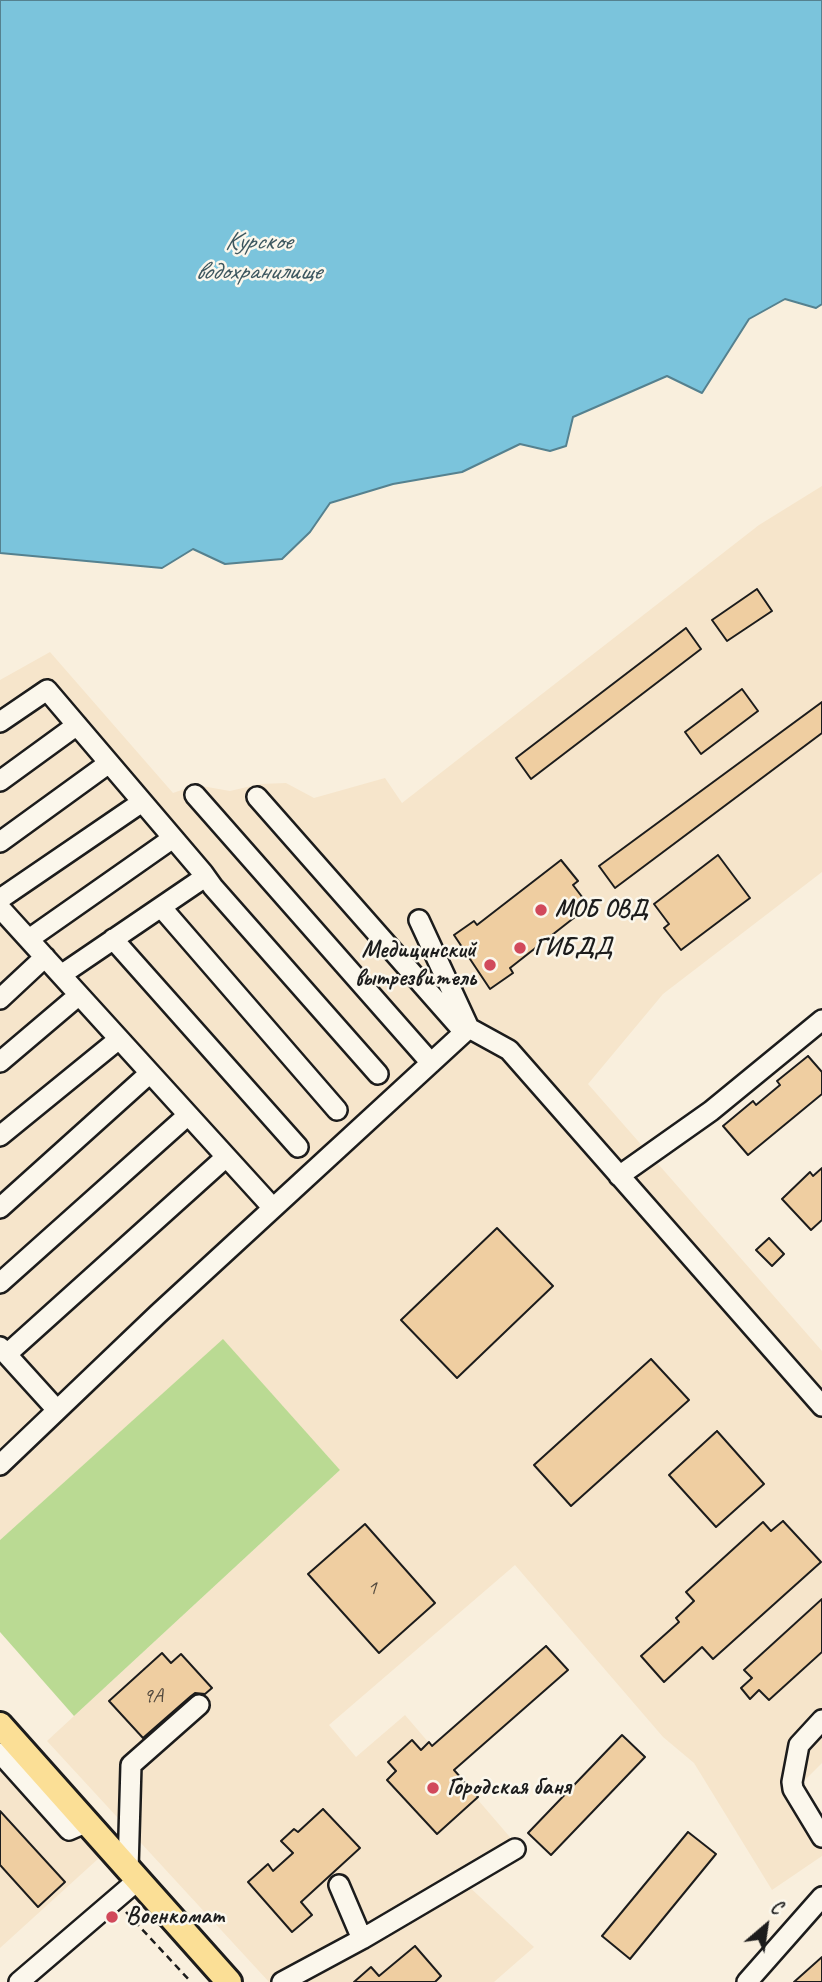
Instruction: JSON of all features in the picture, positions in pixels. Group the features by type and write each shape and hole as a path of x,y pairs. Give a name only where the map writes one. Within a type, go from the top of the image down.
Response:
{"main road":[{"path":"0,1726 229,1982"}],"street":[{"path":"0,722 47,690 205,877 378,1074"},
{"path":"0,781 77,725"},
{"path":"0,842 109,763"},
{"path":"195,795 431,1063"},
{"path":"257,797 467,1030 509,1050 822,1406"},
{"path":"0,900 142,802"},
{"path":"29,939 173,838"},
{"path":"61,975 205,877"},
{"path":"161,907 337,1110"},
{"path":"419,920 467,1030"},
{"path":"4,921 29,939 273,1208"},
{"path":"113,939 298,1147"},
{"path":"0,999 45,957"},
{"path":"0,1062 79,995"},
{"path":"619,1176 711,1111 822,1020"},
{"path":"0,1465 467,1030"},
{"path":"0,1136 119,1039"},
{"path":"0,1208 150,1073"},
{"path":"0,1283 188,1115"},
{"path":"57,1410 3,1350 226,1157"},
{"path":"19,1982 113,1901 133,1875 131,1765 199,1705"},
{"path":"822,1720 799,1745 792,1782 793,1789 822,1837"},
{"path":"0,1753 69,1830 85,1823"},
{"path":"282,1982 362,1939 515,1849"},
{"path":"339,1885 362,1939"},
{"path":"747,1982 820,1902"}],"path":[{"path":"113,1901 124,1909 191,1982"}],"shaded area":[{"path":"822,486 822,872 663,994 588,1084 822,1351 822,1763 801,1784 822,1815 822,1856 772,1890 694,1763 663,1737 515,1565 329,1725 356,1757 405,1715 521,1850 465,1883 534,1947 494,1982 269,1982 47,1741 340,1470 223,1340 0,1540 0,680 50,652 173,793 196,785 230,791 260,784 286,783 314,798 385,778 402,803 759,525"},
{"path":"0,1750 99,1858 0,1948"}],"green space":[{"path":"223,1339 340,1470 74,1716 0,1632 0,1540"}],"water":[{"name":"Курское водохранилище","path":"0,0 822,0 822,304 816,308 785,299 749,319 702,393 667,376 573,417 566,446 550,451 520,444 462,472 393,484 330,503 310,532 282,559 225,564 193,549 162,568 0,553"}],"building":[{"path":"757,589 772,611 727,641 712,620"},
{"path":"686,628 701,649 531,779 516,758"},
{"path":"742,689 758,711 701,754 685,732"},
{"path":"822,702 822,733 615,888 599,866"},
{"path":"718,855 750,898 681,950 664,928 669,924 654,904"},
{"name":"МОБ ОВД","path":"561,860 578,881 573,885 589,906 510,968 513,973 490,989 454,935 474,921 477,925"},
{"path":"808,1056 822,1072 822,1094 748,1155 723,1126 753,1101 756,1105 780,1085 777,1081"},
{"path":"822,1168 822,1220 811,1230 782,1199 810,1172 813,1176"},
{"path":"497,1228 553,1286 457,1378 401,1320"},
{"path":"769,1238 784,1254 772,1266 756,1250"},
{"path":"651,1359 689,1400 571,1506 534,1465"},
{"path":"717,1431 764,1484 716,1527 669,1475"},
{"path":"783,1521 821,1562 713,1659 702,1647 664,1682 641,1656 679,1622 676,1618 694,1601 686,1592 763,1522 771,1531"},
{"path":"365,1524 435,1603 379,1653 308,1574"},
{"path":"822,1599 822,1652 769,1700 759,1690 750,1699 741,1688 752,1678 744,1670"},
{"path":"546,1646 568,1670 454,1770 478,1797 437,1834 387,1780 396,1771 388,1762 412,1740 421,1750 429,1742 432,1746"},
{"path":"162,1653 171,1663 181,1654 212,1688 205,1694 195,1693 143,1738 109,1701"},
{"path":"622,1735 645,1757 551,1855 528,1833"},
{"path":"323,1809 360,1848 301,1902 312,1915 292,1932 248,1882 268,1864 273,1871 293,1853 281,1841 294,1829 298,1832"},
{"path":"0,1811 65,1882 38,1907 0,1865"},
{"path":"688,1832 716,1854 630,1959 602,1936"},
{"path":"415,1946 441,1976 435,1982 354,1982 371,1967 379,1976"},
{"path":"822,1957 822,1982 794,1982"}],"place":[{"name":"МОБ ОВД","path":"541,910"},
{"name":"ГИБДД","path":"520,948"},
{"name":"Медицинский вытрезвитель","path":"490,965"},
{"name":"Городская баня","path":"433,1788"},
{"name":"Военкомат","path":"112,1917"}]}
